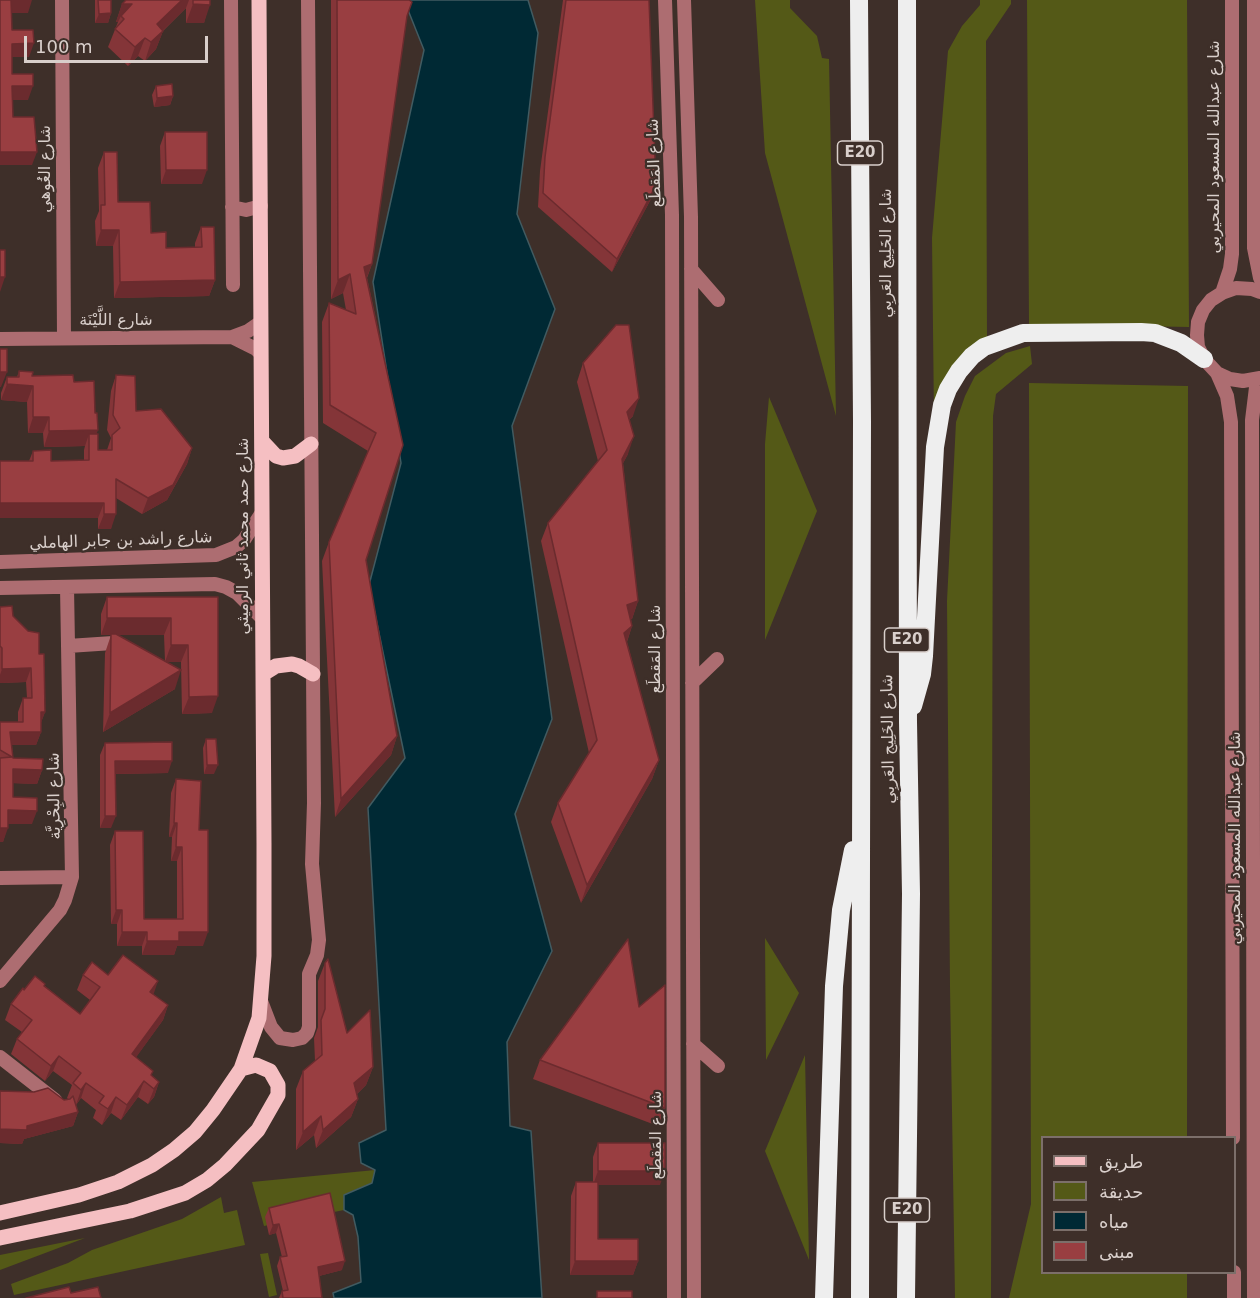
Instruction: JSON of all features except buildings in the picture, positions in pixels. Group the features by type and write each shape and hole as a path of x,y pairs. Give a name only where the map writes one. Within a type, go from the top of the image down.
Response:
{"highway":[{"name":"شارع الخَلِيج العَربِي","path":"859,0 862,421 860,1298"},
{"name":"شارع الخَلِيج العَربِي","path":"906,1298 911,894 908,722 907,0"},
{"path":"908,722 922,674 932,473 939,419 948,389 959,371 972,356 984,347 1023,333 1080,331 1155,333 1181,343 1204,359"},
{"path":"824,1298 836,957 845,882 860,828"}],"main road":[{"name":"شارع حمد محمد ثاني الرميثي","path":"0,1214 79,1196 118,1182 152,1165 195,1132 213,1110 241,1069 259,1018 264,956 259,0"},
{"path":"262,441 276,456 283,458 295,456 311,444"},
{"path":"263,674 276,666 292,664 313,674"},
{"path":"0,1238 130,1211 185,1193 207,1180 225,1165 258,1130 278,1095 278,1085 270,1071 256,1065 241,1069"}],"street":[{"name":"شارع الغُوهي","path":"62,0 64,338"},
{"path":"231,0 233,285"},
{"path":"261,1001 271,1028 280,1038 293,1040 303,1038 307,1033 309,974 317,955 319,940 312,876 314,821 308,0"},
{"name":"شارع المَقطَع","path":"665,0 672,215 674,1298"},
{"path":"684,0 691,269 694,1298"},
{"name":"شارع عبدالله المسعود المحيربي","path":"1222,293 1232,254 1232,0"},
{"path":"1254,0 1254,248 1260,278"},
{"path":"232,214 246,210 261,214"},
{"path":"691,269 718,300"},
{"path":"1258,378 1237,380 1217,373 1204,359 1198,347 1197,334 1198,322 1203,310 1222,293 1236,288 1260,292"},
{"name":"شارع اللَّيْنَة","path":"0,339 232,337 248,331 261,322"},
{"name":"شارع اللَّيْنَة","path":"232,337 261,354"},
{"name":"شارع عبدالله المسعود المحيربي","path":"1217,373 1227,396 1232,422 1233,1136"},
{"name":"شارع عبدالله المسعود المحيربي","path":"1254,1298 1252,420 1258,378"},
{"name":"شارع راشد بن جابر الهاملي","path":"0,562 216,555 236,547 244,540 261,514"},
{"path":"0,588 215,584 237,593 263,619"},
{"name":"شارع البِحْرِيَّة","path":"0,981 60,910 66,900 72,877 67,587"},
{"path":"68,646 113,643"},
{"path":"673,692 692,688 717,659"},
{"path":"0,878 72,877"},
{"path":"1252,969 1260,984"},
{"path":"1254,1031 1260,1014"},
{"path":"693,1044 718,1066"},
{"path":"0,1057 61,1105"},
{"path":"674,1207 694,1206"},
{"path":"1234,1274 1234,1298"}],"green space":[{"path":"755,0 790,0 790,8 817,36 822,58 829,59 836,416 765,153"},
{"path":"980,0 1011,0 1011,4 986,41 987,340 934,419 932,238 948,51 962,26 980,5"},
{"path":"1027,0 1187,0 1189,327 1029,324"},
{"path":"1030,346 1032,364 996,394 993,416 991,1298 955,1298 947,601 956,422 975,376 1006,353"},
{"path":"1029,383 1188,386 1187,1136 1041,1136 1041,1274 1187,1274 1187,1298 1009,1298 1031,1204"},
{"path":"769,397 817,511 765,640 765,444"},
{"path":"765,938 799,993 766,1060"},
{"path":"805,1055 809,1260 765,1151"},
{"path":"375,1170 372,1184 344,1195 344,1210 264,1226 252,1182"},
{"path":"221,1197 224,1213 237,1210 245,1245 14,1295 11,1284 68,1263 92,1250 182,1219"},
{"path":"85,1238 8,1267 0,1270 0,1255"},
{"path":"268,1253 277,1295 269,1297 260,1254"}],"water":[{"path":"404,0 528,0 538,33 517,214 555,309 512,426 552,719 515,814 552,951 507,1042 510,1126 531,1131 542,1298 334,1298 333,1293 361,1282 358,1237 353,1215 344,1210 344,1195 372,1183 375,1170 361,1163 359,1143 386,1130 368,808 405,758 369,585 401,463 373,282 424,50"}]}
